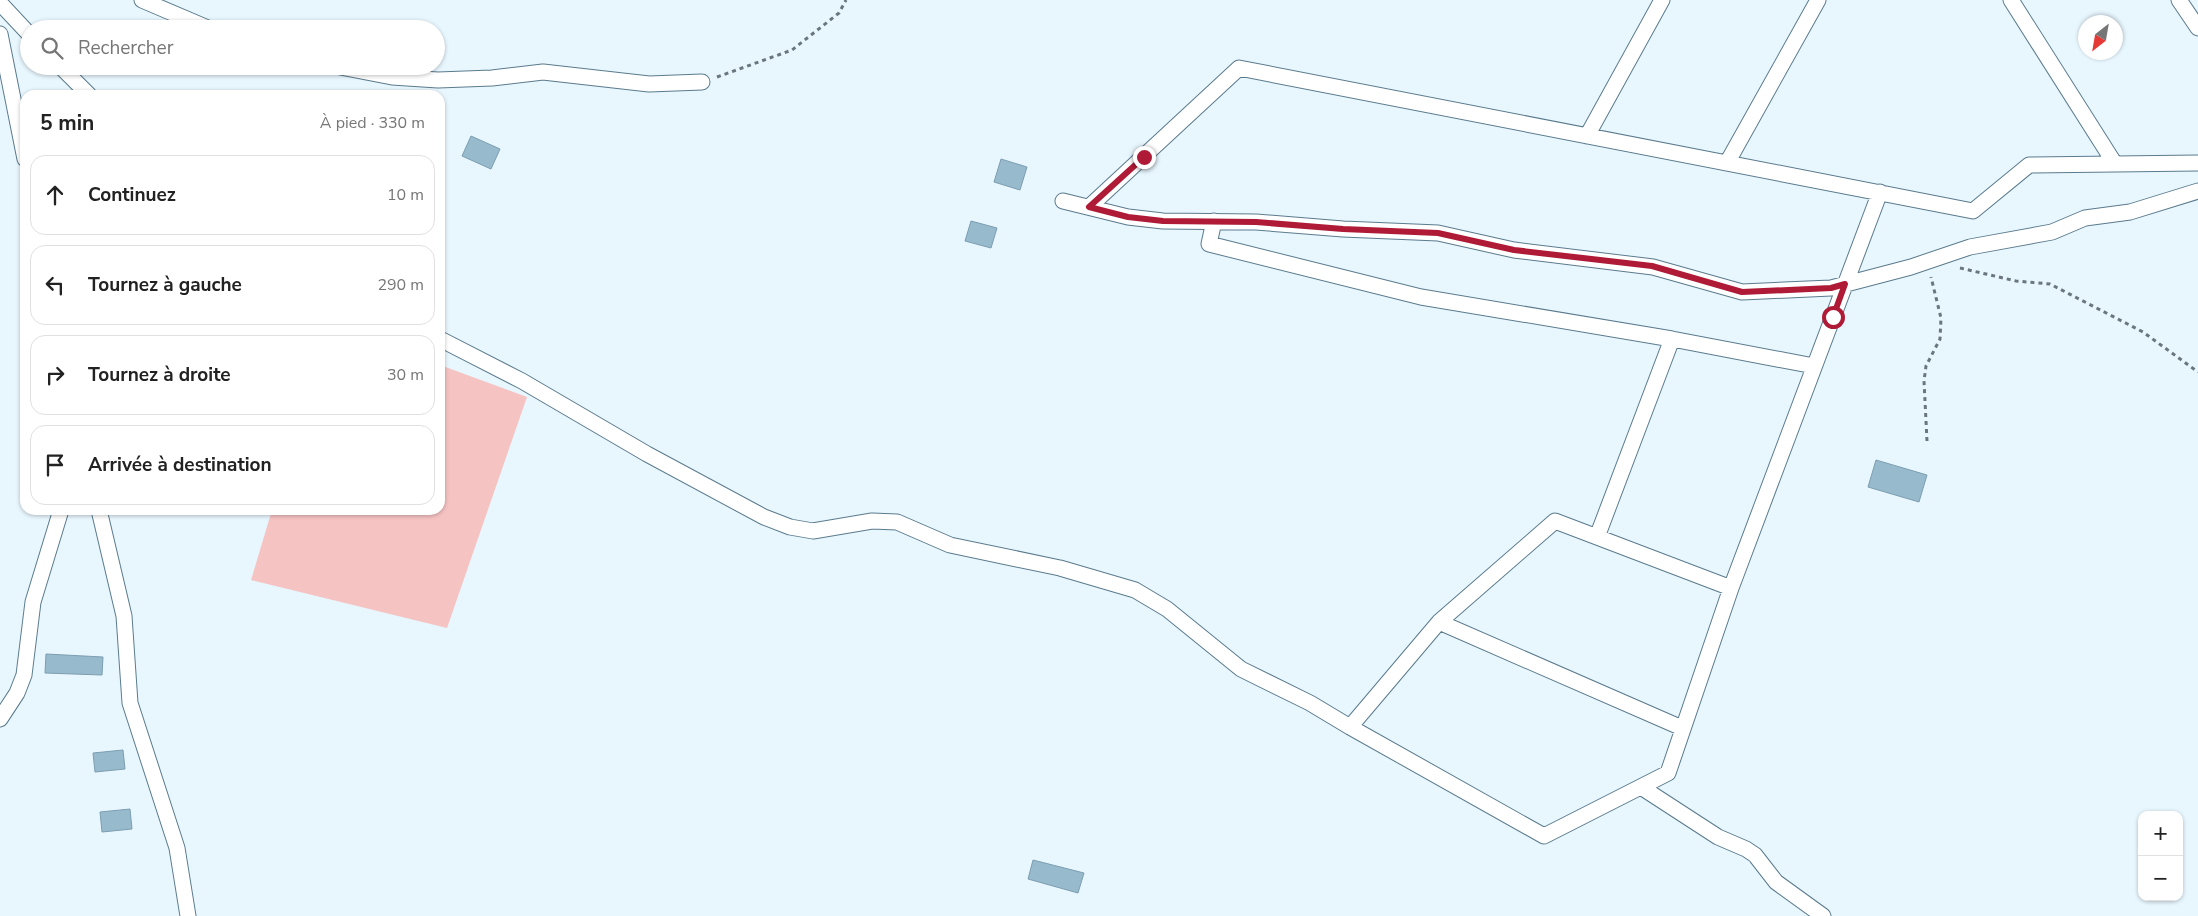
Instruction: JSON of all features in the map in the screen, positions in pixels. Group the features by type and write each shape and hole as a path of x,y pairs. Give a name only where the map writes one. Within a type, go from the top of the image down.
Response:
{"street":[{"path":"142,0 189,20"},
{"path":"1588,136 1662,0"},
{"path":"1727,163 1818,0"},
{"path":"2011,0 2115,164"},
{"path":"2179,0 2198,28"},
{"path":"0,3 20,24"},
{"path":"0,34 20,135"},
{"path":"1089,207 1239,68 1973,210 2029,165 2198,163"},
{"path":"382,75 438,80 492,78 544,72 649,84 702,82"},
{"path":"69,75 83,90"},
{"path":"1063,201 1128,217 1163,221 1214,221 1438,233 1514,250 1652,266 1742,292 1831,288 1970,247 2052,232 2086,218 2130,212 2198,191"},
{"path":"445,342 522,381 647,454 764,517 790,527 813,531 872,521 896,522 950,545 1060,568 1135,590 1167,609 1241,669 1310,703 1544,836 1668,772 1731,588 1880,192"},
{"path":"1214,221 1209,244 1421,297 1672,339 1814,366"},
{"path":"1597,537 1672,339"},
{"path":"0,719 17,693 24,675 33,602 59,515"},
{"path":"100,515 124,616 130,703 177,848 188,916"},
{"path":"1350,727 1439,622 1555,521 1731,588"},
{"path":"1439,622 1682,728"},
{"path":"1641,787 1718,837 1755,855 1776,882 1824,916"}],"path":[{"path":"702,82 792,50 839,13 846,0"},
{"path":"1927,441 1924,381 1926,366 1940,339 1941,318 1930,280 1931,260"},
{"path":"1956,267 2016,281 2050,284 2143,332 2198,372"}],"shaded area":[{"path":"445,367 527,397 447,628 251,580 270,515 445,515"}],"building":[{"path":"471,136 500,149 491,169 462,156"},
{"path":"1001,159 1027,167 1020,190 994,182"},
{"path":"971,221 997,228 991,248 965,241"},
{"path":"1876,460 1927,475 1919,502 1868,487"},
{"path":"46,654 103,657 102,675 45,673"},
{"path":"123,750 125,769 95,772 93,753"},
{"path":"130,809 132,829 102,832 100,812"},
{"path":"1033,860 1084,873 1078,893 1028,879"}],"route":[{"path":"1144,157 1089,207 1128,217 1163,221 1256,222 1343,229 1438,233 1514,250 1652,266 1742,292 1831,288 1845,284 1833,317"}]}
